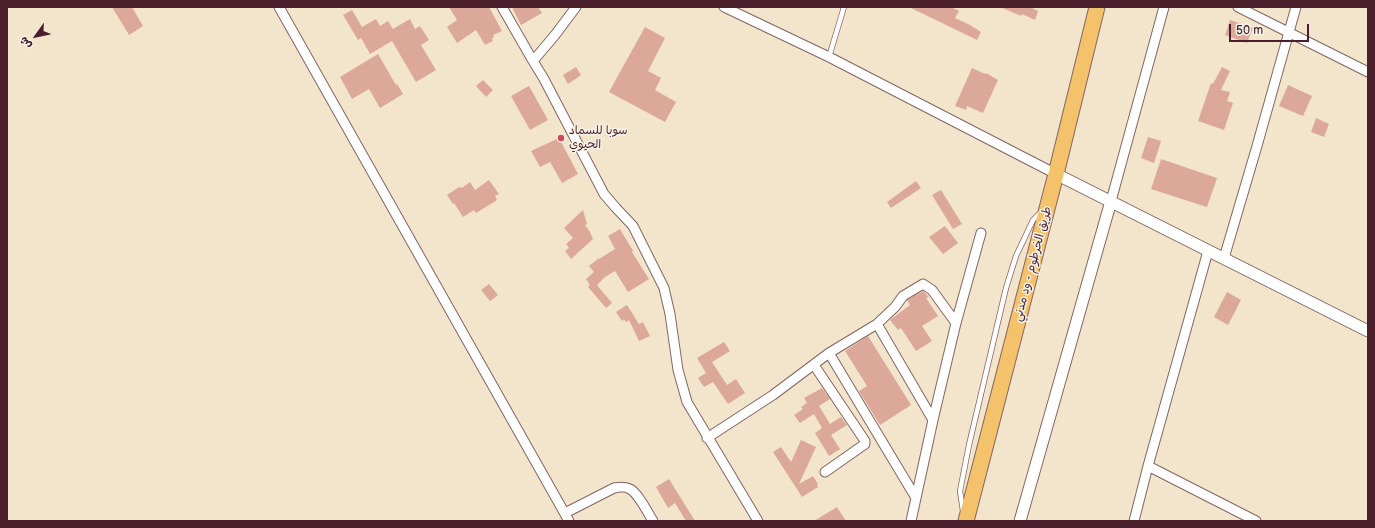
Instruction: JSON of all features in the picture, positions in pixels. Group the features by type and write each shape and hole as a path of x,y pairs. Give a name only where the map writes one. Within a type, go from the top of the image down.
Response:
{"highway":[{"name":"طريق الخرطوم - ود مدني","path":"965,521 1056,174 1097,7"}],"street":[{"path":"279,7 567,517 614,488 622,487 630,489 636,495 653,521"},
{"path":"502,7 544,79 604,194 633,226 661,281 670,310 678,370 686,402 758,521"},
{"path":"533,60 555,35 576,7"},
{"path":"724,7 829,57 1056,174 1368,331"},
{"path":"1020,521 1111,201 1164,7"},
{"path":"1238,7 1368,72"},
{"path":"1224,258 1296,7"},
{"path":"911,521 956,323 981,233"},
{"path":"1134,521 1208,251"},
{"path":"707,438 773,395 829,353 877,324 895,307 903,296 923,284 932,290 956,323"},
{"path":"877,324 933,420"},
{"path":"829,353 916,498"},
{"path":"814,365 865,441 865,444 826,472"},
{"path":"1148,466 1256,521"}],"lane":[{"path":"829,57 844,7"}],"building":[{"path":"112,7 132,7 143,26 129,35"},
{"path":"449,7 489,7 502,31 493,35 493,41 485,45 476,30 457,43 447,27 457,20"},
{"path":"512,7 538,7 542,13 521,25"},
{"path":"909,7 951,7 959,11 955,18 981,32 977,40"},
{"path":"1000,7 1030,7 1038,11 1035,20"},
{"path":"352,10 362,27 376,19 380,26 388,21 393,29 410,19 415,29 420,26 429,40 421,45 436,70 416,82 392,41 370,54 361,38 358,40 343,15"},
{"path":"1230,20 1253,28 1247,43 1225,35"},
{"path":"645,27 665,38 648,71 661,78 655,90 676,102 665,122 609,92"},
{"path":"378,54 403,94 380,108 369,89 352,99 340,77"},
{"path":"576,67 581,75 568,84 563,75"},
{"path":"1222,67 1230,71 1221,90 1230,92 1227,101 1233,103 1224,130 1198,121 1211,83 1213,84"},
{"path":"972,68 985,74 986,73 998,80 983,113 967,106 966,110 955,106"},
{"path":"483,80 493,90 486,97 476,86"},
{"path":"1288,85 1312,96 1303,116 1279,106"},
{"path":"529,86 548,120 530,130 511,96"},
{"path":"1316,118 1329,124 1324,137 1311,132"},
{"path":"1148,137 1161,141 1154,163 1141,158"},
{"path":"559,138 578,174 562,183 550,162 540,167 531,151"},
{"path":"1161,159 1217,178 1207,207 1151,189"},
{"path":"489,180 499,194 495,196 497,200 476,213 474,210 463,217 447,195 459,187 462,188 470,182 475,190"},
{"path":"916,181 921,188 891,208 887,202"},
{"path":"941,190 962,224 953,229 932,195"},
{"path":"583,210 587,224 585,225 593,239 571,259 565,251 569,248 566,244 573,238 564,228"},
{"path":"945,226 958,243 943,254 929,237"},
{"path":"620,229 649,279 628,292 615,271 605,277 597,285 612,303 606,308 588,287 590,285 586,279 594,272 589,266 599,258 615,249 608,236"},
{"path":"489,284 498,295 490,301 481,290"},
{"path":"923,291 929,297 926,298 938,316 922,326 932,341 916,351 901,328 898,330 890,320 910,305 907,300"},
{"path":"1227,292 1241,300 1228,325 1214,317"},
{"path":"627,305 639,324 643,322 650,336 639,341 629,320 626,322 624,319 622,321 616,312"},
{"path":"868,336 911,405 880,425 859,391 867,386 845,351"},
{"path":"724,342 730,351 712,362 727,385 736,379 745,393 728,404 713,382 704,387 698,378 706,373 697,358"},
{"path":"822,388 830,399 819,406 830,424 841,417 847,425 831,435 840,449 829,456 815,433 822,428 814,414 800,423 794,415 803,409 801,407 807,403 804,398"},
{"path":"801,440 816,447 799,484 813,476 818,484 818,487 802,497 773,452 781,447 791,462"},
{"path":"669,479 695,521 686,521 675,503 668,508 656,487"},
{"path":"837,507 846,521 814,521"}],"place":[{"name":"سوبا للسماد الحيوي","path":"561,138"}]}
